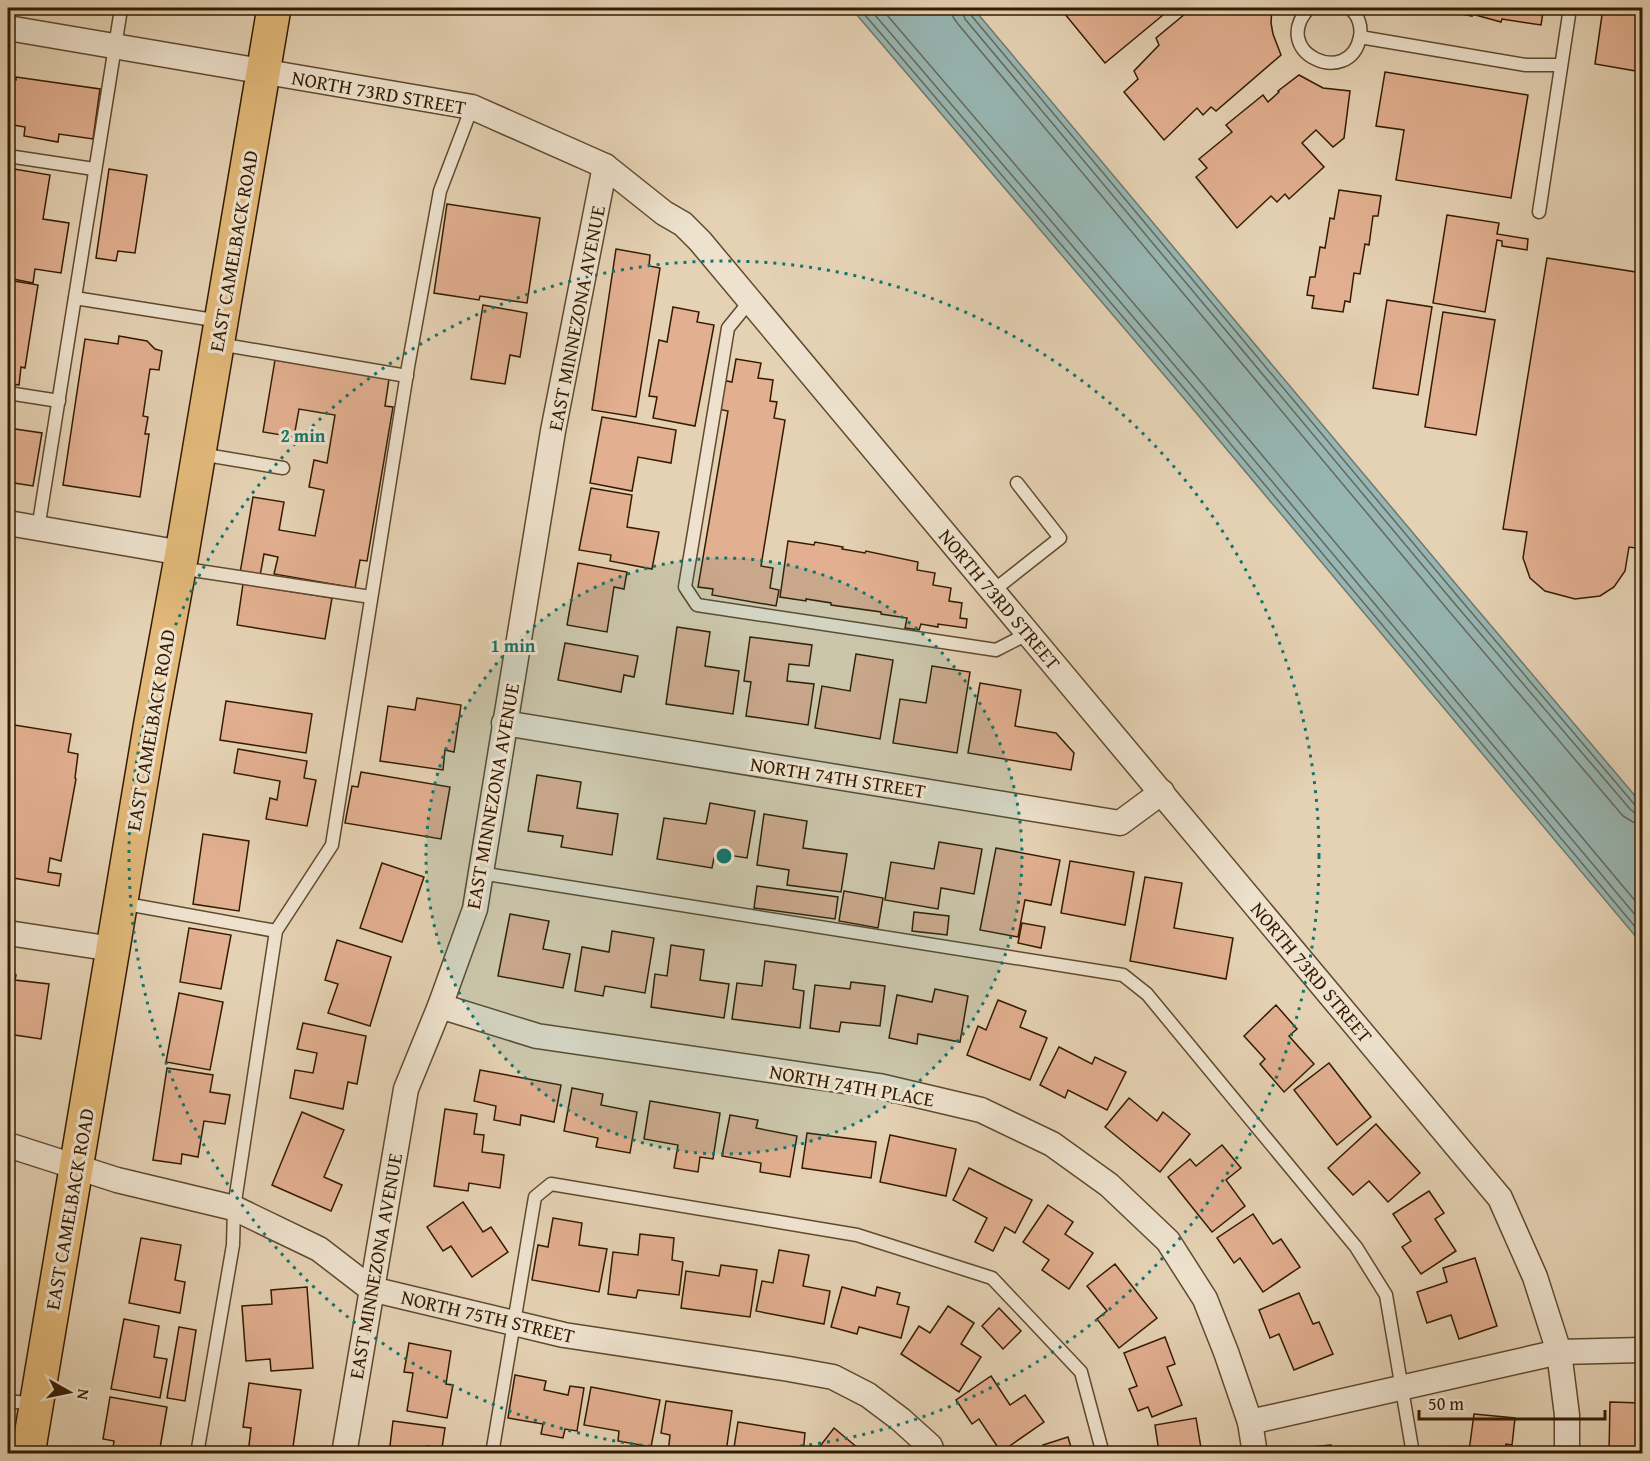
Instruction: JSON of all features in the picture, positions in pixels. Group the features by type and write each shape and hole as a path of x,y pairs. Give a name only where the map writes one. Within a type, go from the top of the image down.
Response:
{"main road":[{"name":"EAST CAMELBACK ROAD","path":"28,1454 22,1403 76,1167 274,8"}],"street":[{"name":"NORTH 73RD STREET","path":"8,28 472,107 605,166 664,213 683,225 700,241 994,590 1500,1198 1535,1277 1559,1352 1567,1415 1567,1454"},
{"name":"EAST MINNEZONA AVENUE","path":"344,1454 406,1089 440,1006 475,909 554,431 605,166"},
{"path":"8,524 181,560"},
{"name":"NORTH 74TH STREET","path":"504,723 1120,823 1162,792"},
{"path":"8,933 113,949"},
{"name":"NORTH 74TH PLACE","path":"440,1006 537,1036 879,1086 981,1110 1052,1143 1109,1185 1168,1241 1205,1299 1250,1422 1255,1454"},
{"name":"NORTH 75TH STREET","path":"8,1145 117,1180 234,1208 319,1249 371,1289 564,1335 833,1377 868,1395 900,1419 930,1446 933,1454"},
{"path":"1250,1422 1559,1352 1607,1349 1642,1350"}],"lane":[{"path":"1309,8 1299,23 1299,43 1312,58 1331,63 1341,61 1356,48 1360,37 1358,19 1349,8"},
{"path":"1539,212 1570,8"},
{"path":"38,529 121,9"},
{"path":"1360,37 1526,65 1561,65"},
{"path":"197,1454 233,1245 234,1208 276,931 333,845 407,376 440,191 472,107"},
{"path":"8,156 94,169"},
{"path":"75,298 407,376"},
{"path":"750,301 728,328 685,587 697,605 996,650 1029,633"},
{"path":"8,393 59,401"},
{"path":"199,454 283,468"},
{"path":"994,590 1060,538 1017,483"},
{"path":"181,560 371,597"},
{"path":"480,873 1123,975 1147,994 1356,1247 1386,1295 1413,1454"},
{"path":"121,903 276,931"},
{"path":"492,1454 535,1197 551,1184 857,1235 992,1278 1081,1372 1103,1454"}],"water":[{"path":"851,8 973,8 1642,804 1642,944 1182,396"}],"building":[{"path":"117,8 156,8 158,14"},
{"path":"1060,8 1156,8 1163,15 1105,63"},
{"path":"1202,8 1272,8 1273,34 1281,55 1216,111 1211,107 1203,115 1197,108 1164,140 1124,92 1138,79 1134,71 1159,45 1156,38 1191,9 1195,13"},
{"path":"1429,8 1540,8 1539,11 1543,12 1541,25 1502,19 1501,22 1472,14 1472,16"},
{"path":"1603,8 1642,8 1642,72 1595,64"},
{"path":"1385,72 1528,95 1511,198 1396,180 1404,130 1376,126"},
{"path":"1299,75 1323,88 1350,91 1344,138 1333,147 1316,130 1302,143 1324,167 1289,199 1285,194 1277,202 1271,196 1237,228 1196,177 1207,168 1199,159 1232,132 1226,125 1263,95 1268,102"},
{"path":"16,77 100,89 93,139 59,134 58,142 24,136 25,127 8,124 8,79 16,80"},
{"path":"8,168 50,175 43,219 69,223 61,273 35,269 33,283 8,278"},
{"path":"109,169 147,175 135,253 118,251 116,261 96,258"},
{"path":"1339,190 1381,196 1378,216 1373,216 1369,245 1365,244 1360,274 1354,273 1350,302 1345,301 1343,312 1312,308 1314,296 1307,295 1310,277 1315,277 1320,247 1325,248 1330,218 1334,219"},
{"path":"447,204 540,218 527,303 480,296 479,300 434,293"},
{"path":"1447,215 1499,223 1497,234 1528,239 1527,250 1502,246 1502,241 1497,240 1485,312 1433,303"},
{"path":"616,249 650,255 649,266 660,268 636,417 592,410"},
{"path":"1547,258 1642,273 1642,549 1629,547 1625,571 1614,587 1600,596 1575,599 1545,591 1530,578 1523,558 1527,532 1503,529"},
{"path":"8,280 38,285 25,368 21,367 19,385 8,383"},
{"path":"1387,300 1432,307 1418,395 1373,388"},
{"path":"483,305 527,313 520,357 510,355 505,384 471,379"},
{"path":"673,307 699,312 697,322 714,325 695,426 653,418 657,397 649,396 659,340 667,342"},
{"path":"1443,312 1495,320 1476,435 1425,427"},
{"path":"119,336 147,341 155,349 162,351 159,370 150,369 143,416 148,417 145,434 149,434 140,497 63,485 85,339 118,344"},
{"path":"736,359 761,363 758,378 773,380 770,401 777,402 774,418 785,420 761,566 773,568 770,588 779,590 776,606 712,595 713,589 698,587 728,411 718,409 722,380 732,382"},
{"path":"275,360 389,379 385,406 393,407 367,561 360,560 355,588 274,574 278,557 264,554 260,576 240,573 253,497 284,502 279,530 315,536 324,490 309,487 314,460 327,463 335,415 299,409 294,437 263,432"},
{"path":"602,417 676,430 671,463 638,457 632,491 590,483"},
{"path":"8,428 42,433 33,486 8,482"},
{"path":"591,488 632,495 627,527 659,532 652,569 610,561 611,555 579,550"},
{"path":"788,541 814,545 815,542 918,562 917,570 935,573 933,585 951,588 949,601 962,603 960,618 967,619 966,628 921,624 919,630 905,628 907,618 831,605 831,603 780,597"},
{"path":"578,563 627,572 624,589 614,587 607,632 567,625"},
{"path":"243,584 332,598 325,639 237,625"},
{"path":"677,627 710,632 705,666 739,671 733,714 666,704"},
{"path":"750,637 812,645 809,666 789,664 787,681 814,684 808,725 746,716 751,682 744,681"},
{"path":"565,643 638,656 634,677 624,675 621,692 558,680"},
{"path":"856,654 893,660 880,739 815,728 822,686 850,691"},
{"path":"932,666 970,672 957,753 893,743 900,699 926,703"},
{"path":"980,683 1021,690 1015,726 1056,733 1074,753 1071,770 968,753"},
{"path":"417,698 461,705 454,752 445,750 443,770 380,761 388,706 415,710"},
{"path":"226,701 312,714 306,753 220,740"},
{"path":"8,724 71,734 68,752 78,754 76,779 61,861 50,858 48,872 61,874 59,886 8,877"},
{"path":"238,749 307,761 304,778 316,780 307,826 266,819 270,798 277,800 280,781 234,773"},
{"path":"361,772 450,787 441,839 345,823 352,786 358,787"},
{"path":"537,775 581,782 577,808 618,814 612,855 561,847 563,836 528,831"},
{"path":"710,803 755,811 747,858 715,853 712,868 657,859 664,818 706,824"},
{"path":"764,814 807,821 803,848 847,854 841,892 787,885 789,870 757,865"},
{"path":"203,834 249,841 239,911 193,904"},
{"path":"939,842 982,849 974,894 941,888 938,909 885,900 891,862 934,869"},
{"path":"996,848 1060,860 1051,905 1025,900 1018,937 980,930"},
{"path":"1070,861 1134,872 1125,925 1061,913"},
{"path":"382,863 424,877 402,942 360,928"},
{"path":"1145,877 1182,883 1174,928 1233,938 1226,979 1130,961"},
{"path":"757,886 838,897 835,919 754,908"},
{"path":"844,891 883,898 878,928 839,921"},
{"path":"914,912 949,916 947,935 912,931"},
{"path":"510,914 549,921 543,949 570,954 563,988 498,976"},
{"path":"1022,923 1045,927 1041,948 1018,943"},
{"path":"189,928 231,935 221,989 180,982"},
{"path":"612,931 654,938 645,993 605,986 603,996 575,991 582,947 609,952"},
{"path":"337,940 391,957 370,1026 328,1013 338,984 325,980"},
{"path":"671,945 704,950 700,980 729,984 724,1018 651,1007 655,974 667,976"},
{"path":"765,961 796,965 793,989 804,991 800,1028 732,1019 737,983 762,986"},
{"path":"8,974 16,975 15,980 49,984 41,1039 8,1034"},
{"path":"851,982 885,986 880,1026 841,1022 839,1032 810,1028 815,985 850,989"},
{"path":"935,989 968,996 960,1042 918,1034 917,1044 889,1038 897,995 932,1002"},
{"path":"179,993 223,1002 210,1070 166,1062"},
{"path":"998,1000 1026,1011 1020,1027 1047,1038 1030,1080 967,1055 978,1026 986,1030"},
{"path":"1276,1005 1297,1029 1289,1036 1314,1064 1284,1092 1260,1064 1265,1059 1244,1036"},
{"path":"303,1023 366,1036 357,1084 348,1082 343,1109 290,1098 295,1070 313,1073 317,1053 297,1049"},
{"path":"1059,1047 1092,1064 1095,1057 1126,1072 1107,1110 1068,1090 1065,1098 1040,1085"},
{"path":"1329,1063 1371,1117 1337,1145 1294,1090"},
{"path":"167,1068 213,1075 210,1092 230,1095 225,1124 204,1121 198,1157 182,1154 181,1164 153,1160"},
{"path":"480,1070 561,1085 554,1122 521,1115 520,1125 494,1120 496,1106 474,1101"},
{"path":"572,1088 603,1094 601,1105 637,1112 630,1153 596,1147 598,1138 564,1131"},
{"path":"1129,1098 1157,1121 1163,1112 1190,1134 1160,1172 1105,1127"},
{"path":"650,1101 720,1113 713,1159 700,1157 698,1172 674,1168 678,1145 644,1139"},
{"path":"445,1109 477,1114 474,1134 484,1135 482,1152 504,1155 500,1188 469,1183 468,1191 434,1186"},
{"path":"302,1112 344,1130 324,1177 342,1185 331,1211 272,1185"},
{"path":"730,1115 758,1120 756,1128 797,1136 790,1177 760,1172 761,1163 722,1156"},
{"path":"1376,1124 1420,1173 1388,1202 1369,1181 1353,1195 1328,1168"},
{"path":"807,1133 876,1142 871,1178 802,1168"},
{"path":"890,1135 956,1149 946,1196 880,1182"},
{"path":"1222,1145 1241,1168 1226,1180 1245,1206 1212,1232 1168,1177 1190,1159 1196,1166"},
{"path":"969,1168 1032,1200 1015,1233 1005,1227 993,1251 975,1242 987,1218 953,1200"},
{"path":"1429,1191 1444,1213 1435,1219 1456,1251 1421,1274 1402,1247 1411,1241 1393,1214"},
{"path":"463,1202 483,1232 491,1227 508,1252 472,1277 451,1246 443,1251 427,1227"},
{"path":"1048,1205 1073,1222 1065,1234 1093,1253 1069,1289 1042,1270 1049,1260 1023,1242"},
{"path":"1253,1214 1273,1244 1281,1239 1300,1267 1263,1292 1240,1258 1234,1263 1217,1238"},
{"path":"553,1218 582,1223 579,1245 607,1249 599,1292 532,1280 538,1245 548,1247"},
{"path":"640,1234 674,1238 672,1260 683,1262 679,1295 638,1290 636,1298 608,1294 613,1252 638,1255"},
{"path":"141,1238 181,1245 175,1280 185,1282 180,1313 129,1303"},
{"path":"779,1250 809,1255 803,1286 830,1291 824,1324 756,1311 762,1281 773,1283"},
{"path":"1475,1258 1497,1326 1459,1339 1451,1315 1427,1323 1417,1292 1447,1282 1443,1268"},
{"path":"1115,1264 1157,1318 1119,1348 1097,1319 1107,1311 1087,1286"},
{"path":"721,1265 757,1270 750,1317 681,1308 686,1271 719,1276"},
{"path":"307,1287 313,1368 271,1371 270,1359 246,1361 242,1306 272,1304 271,1290"},
{"path":"842,1287 875,1296 877,1287 900,1293 897,1304 909,1307 901,1338 859,1327 857,1334 831,1327"},
{"path":"1299,1293 1313,1324 1319,1322 1333,1354 1294,1370 1279,1334 1270,1338 1259,1310"},
{"path":"948,1306 974,1323 961,1344 981,1357 959,1392 901,1354 919,1326 930,1333"},
{"path":"999,1308 1021,1331 1003,1349 982,1326"},
{"path":"124,1319 159,1326 154,1357 167,1359 160,1398 111,1389"},
{"path":"179,1327 196,1330 185,1401 167,1398"},
{"path":"1165,1337 1175,1364 1167,1367 1182,1405 1152,1417 1148,1407 1138,1411 1129,1389 1137,1386 1124,1353"},
{"path":"409,1343 451,1351 446,1384 453,1385 447,1418 407,1411 413,1373 404,1372"},
{"path":"515,1375 546,1381 544,1390 568,1395 570,1386 584,1388 577,1431 565,1429 563,1438 541,1434 543,1424 508,1418"},
{"path":"991,1376 1010,1405 1025,1395 1044,1422 1001,1452 979,1419 972,1424 956,1400"},
{"path":"249,1383 301,1390 292,1454 248,1454 251,1428 243,1427"},
{"path":"591,1387 660,1400 651,1447 618,1441 619,1431 584,1425"},
{"path":"110,1397 167,1407 159,1454 112,1454 114,1441 103,1439"},
{"path":"666,1401 732,1411 726,1452 700,1449 700,1454 668,1454 670,1435 661,1433"},
{"path":"1610,1402 1642,1403 1642,1454 1609,1454"},
{"path":"1474,1414 1515,1418 1512,1445 1506,1444 1504,1454 1460,1454 1461,1450 1469,1451"},
{"path":"1196,1418 1201,1448 1191,1449 1192,1454 1152,1454 1159,1452 1155,1425"},
{"path":"393,1421 445,1428 442,1448 427,1446 425,1454 389,1454"},
{"path":"738,1422 805,1433 803,1454 733,1454"},
{"path":"834,1428 865,1454 814,1454"},
{"path":"1068,1437 1073,1454 1046,1454 1043,1445"},
{"path":"1331,1445 1332,1454 1299,1454 1298,1448"}]}
